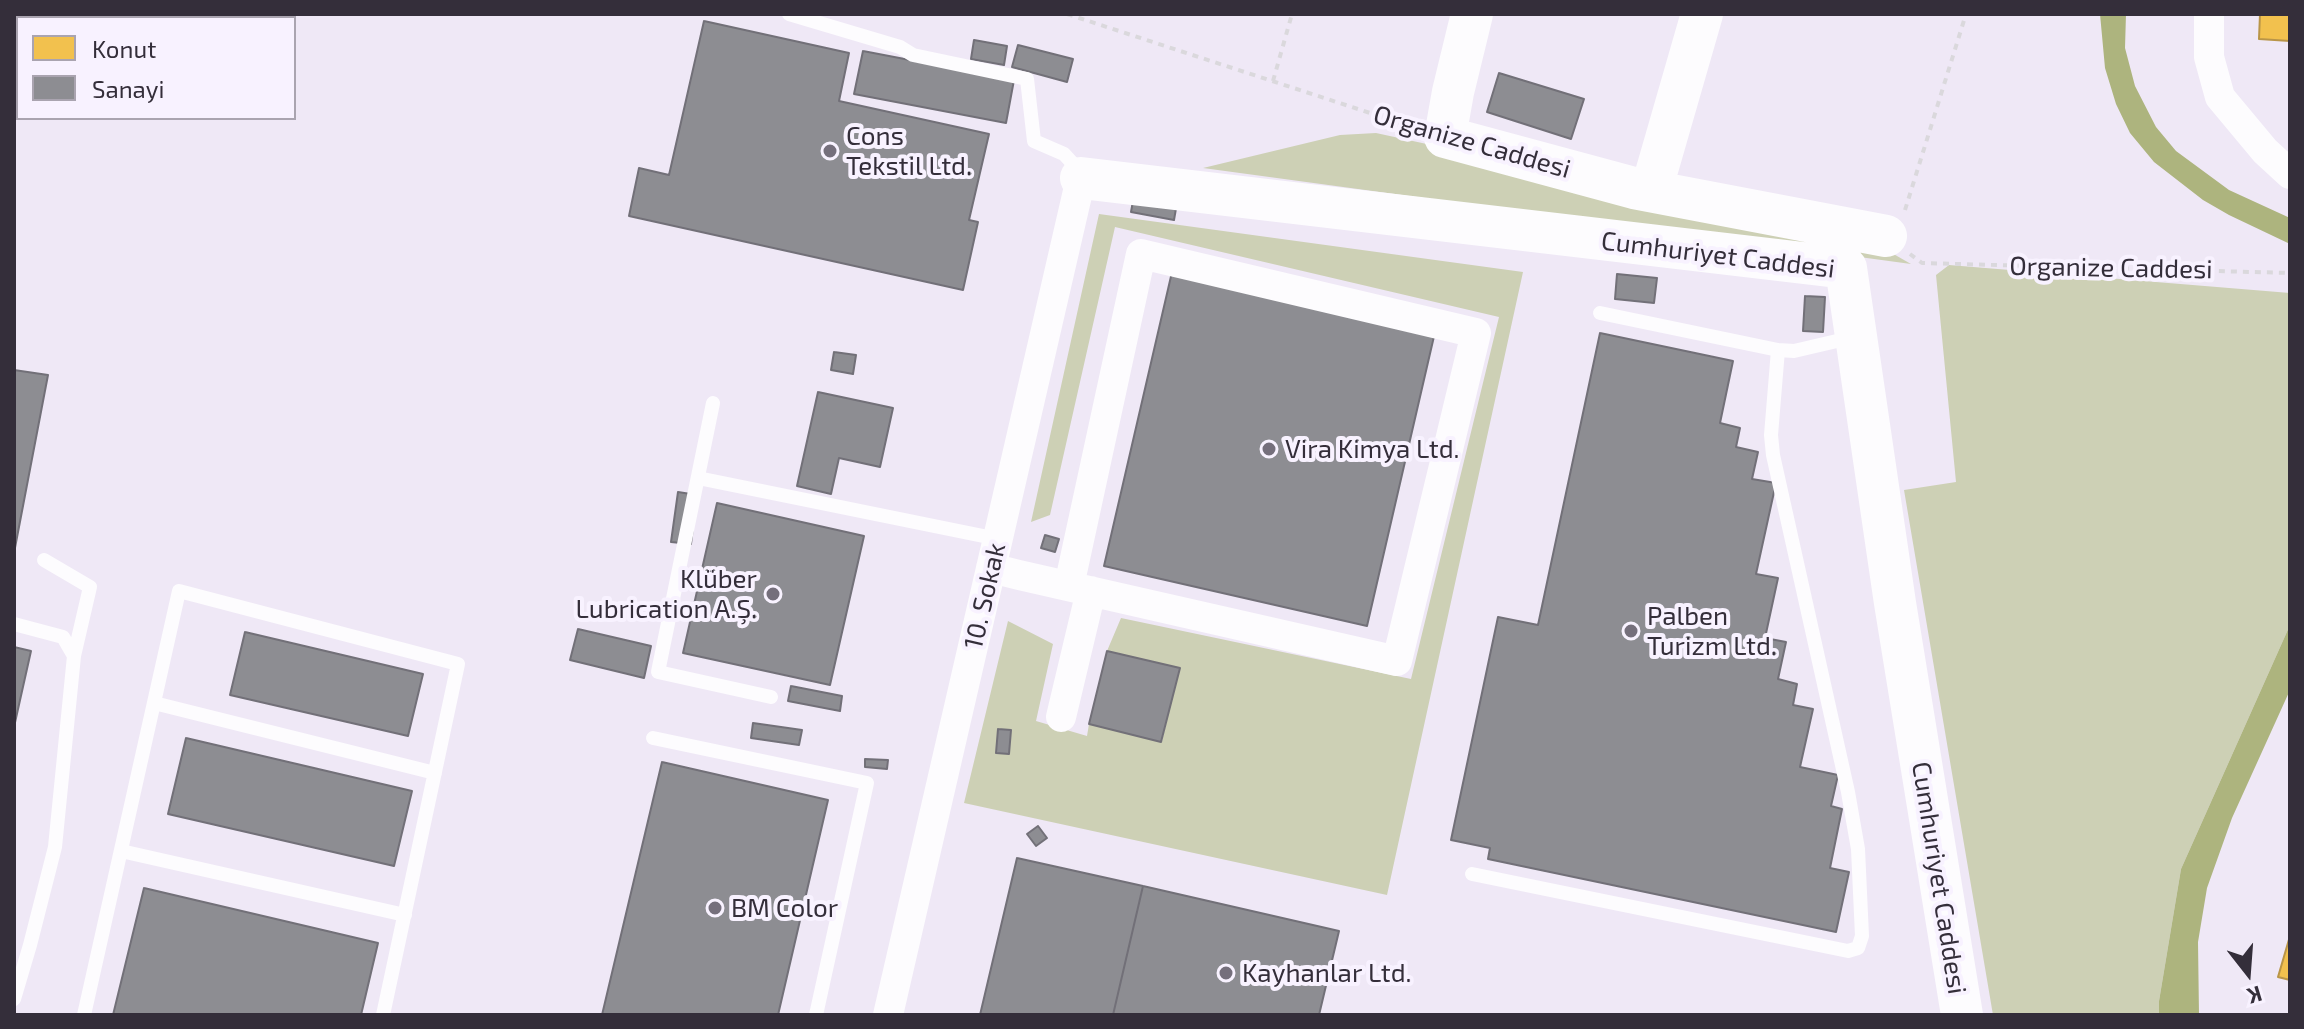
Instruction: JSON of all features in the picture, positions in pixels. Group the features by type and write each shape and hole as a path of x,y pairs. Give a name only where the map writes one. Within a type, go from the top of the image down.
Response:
{"street":[{"path":"1445,137 1472,14"},
{"path":"1655,177 1702,14"},
{"path":"2209,14 2209,57 2220,97 2265,151 2290,174"},
{"name":"Organize Caddesi","path":"1445,137 1634,188 1897,235"},
{"name":"Cumhuriyet Caddesi","path":"1081,178 1846,268 1895,603 1962,1015"},
{"name":"10. Sokak","path":"888,1015 1081,178"},
{"path":"994,553 1080,589 1397,661 1476,333 1141,254 1080,589 1061,717"}],"lane":[{"path":"789,14 900,47 913,55 1027,79 1034,141 1064,154 1081,178"},
{"path":"1600,313 1778,350 1794,351 1857,336"},
{"path":"1472,874 1848,951 1858,948 1862,936 1858,849 1773,455 1771,435 1778,350"},
{"path":"713,403 658,672 771,697"},
{"path":"698,478 994,553"},
{"path":"14,999 55,847 74,656 90,587 44,560"},
{"path":"84,1015 179,591 458,664 383,1015"},
{"path":"14,624 63,637 74,656"},
{"path":"154,703 435,773"},
{"path":"653,738 867,783 816,1015"},
{"path":"121,851 405,915"}],"path":[{"name":"Organize Caddesi","path":"1067,14 1445,137"},
{"path":"1273,82 1292,14"},
{"path":"1897,235 1966,14"},
{"name":"Organize Caddesi","path":"1897,235 1922,263 2290,273"}],"shaded area":[{"path":"2100,14 2126,14 2125,48 2135,86 2156,127 2176,151 2229,190 2290,218 2290,244 2203,200 2154,162 2130,133 2116,104 2105,68"},
{"path":"1376,133 1869,240 1911,264 1203,168 1340,135"},
{"path":"1099,214 1523,272 1387,895 964,803 1008,621 1053,644 1036,721 1087,736 1089,724 1162,741 1179,668 1107,651 1121,618 1411,679 1499,317 1115,227 1050,515 1031,522"},
{"path":"1949,265 2290,293 2290,625 2181,869 2159,1015 1993,1015 1904,490 1956,482 1936,275"},
{"path":"2290,625 2290,690 2232,818 2207,888 2198,942 2199,1015 2159,1015 2181,869"}],"building: Konut":[{"path":"2260,14 2290,14 2290,41 2259,39"},
{"path":"2290,936 2290,980 2278,977"}],"building: Sanayi":[{"name":"Cons Tekstil Ltd.","path":"704,21 849,53 839,101 989,134 969,220 978,222 963,290 629,216 639,168 669,175"},
{"path":"974,40 1007,46 1004,65 971,59"},
{"path":"1018,45 1073,59 1067,82 1012,67"},
{"path":"863,51 1014,80 1006,123 854,94"},
{"path":"1499,73 1584,99 1571,139 1487,112"},
{"path":"1135,190 1178,197 1174,220 1131,212"},
{"name":"Vira Kimya Ltd.","path":"1172,272 1435,332 1367,626 1104,566"},
{"path":"1617,274 1657,278 1654,303 1615,299"},
{"path":"1805,296 1825,297 1823,332 1803,331"},
{"name":"Palben Turizm Ltd.","path":"1600,333 1733,361 1720,423 1740,428 1736,447 1758,452 1752,479 1776,483 1756,574 1778,578 1765,638 1786,642 1778,679 1797,684 1793,705 1813,709 1800,767 1838,775 1831,806 1842,809 1830,868 1849,872 1836,932 1488,859 1490,848 1451,840 1498,617 1538,625"},
{"path":"834,352 856,355 853,374 831,370"},
{"path":"14,370 48,375 14,553"},
{"path":"818,392 893,408 880,467 839,458 831,494 797,486"},
{"path":"678,492 697,495 691,544 671,542"},
{"name":"Klüber Lubrication A.Ş.","path":"717,503 864,536 830,685 683,653"},
{"path":"1045,535 1059,539 1055,552 1041,548"},
{"path":"578,629 651,646 644,678 570,660"},
{"path":"245,632 423,674 408,736 230,695"},
{"path":"14,647 31,651 14,727"},
{"path":"1107,651 1180,668 1161,742 1089,724"},
{"path":"791,686 842,696 840,711 788,701"},
{"path":"753,723 802,730 799,745 751,738"},
{"path":"998,729 1011,730 1009,754 996,753"},
{"path":"186,738 412,791 394,866 168,814"},
{"path":"865,759 888,760 887,769 865,767"},
{"name":"BM Color","path":"662,762 828,800 778,1015 602,1015"},
{"path":"1038,826 1047,838 1036,846 1027,834"},
{"path":"1017,858 1143,886 1113,1015 980,1015"},
{"name":"Kayhanlar Ltd.","path":"1143,886 1339,931 1319,1015 1113,1015"},
{"path":"144,888 378,943 361,1015 113,1015"}],"place":[{"name":"Cons Tekstil Ltd.","path":"830,151"},
{"name":"Vira Kimya Ltd.","path":"1269,449"},
{"name":"Klüber Lubrication A.Ş.","path":"773,594"},
{"name":"Palben Turizm Ltd.","path":"1631,631"},
{"name":"BM Color","path":"715,908"},
{"name":"Kayhanlar Ltd.","path":"1226,973"}]}
